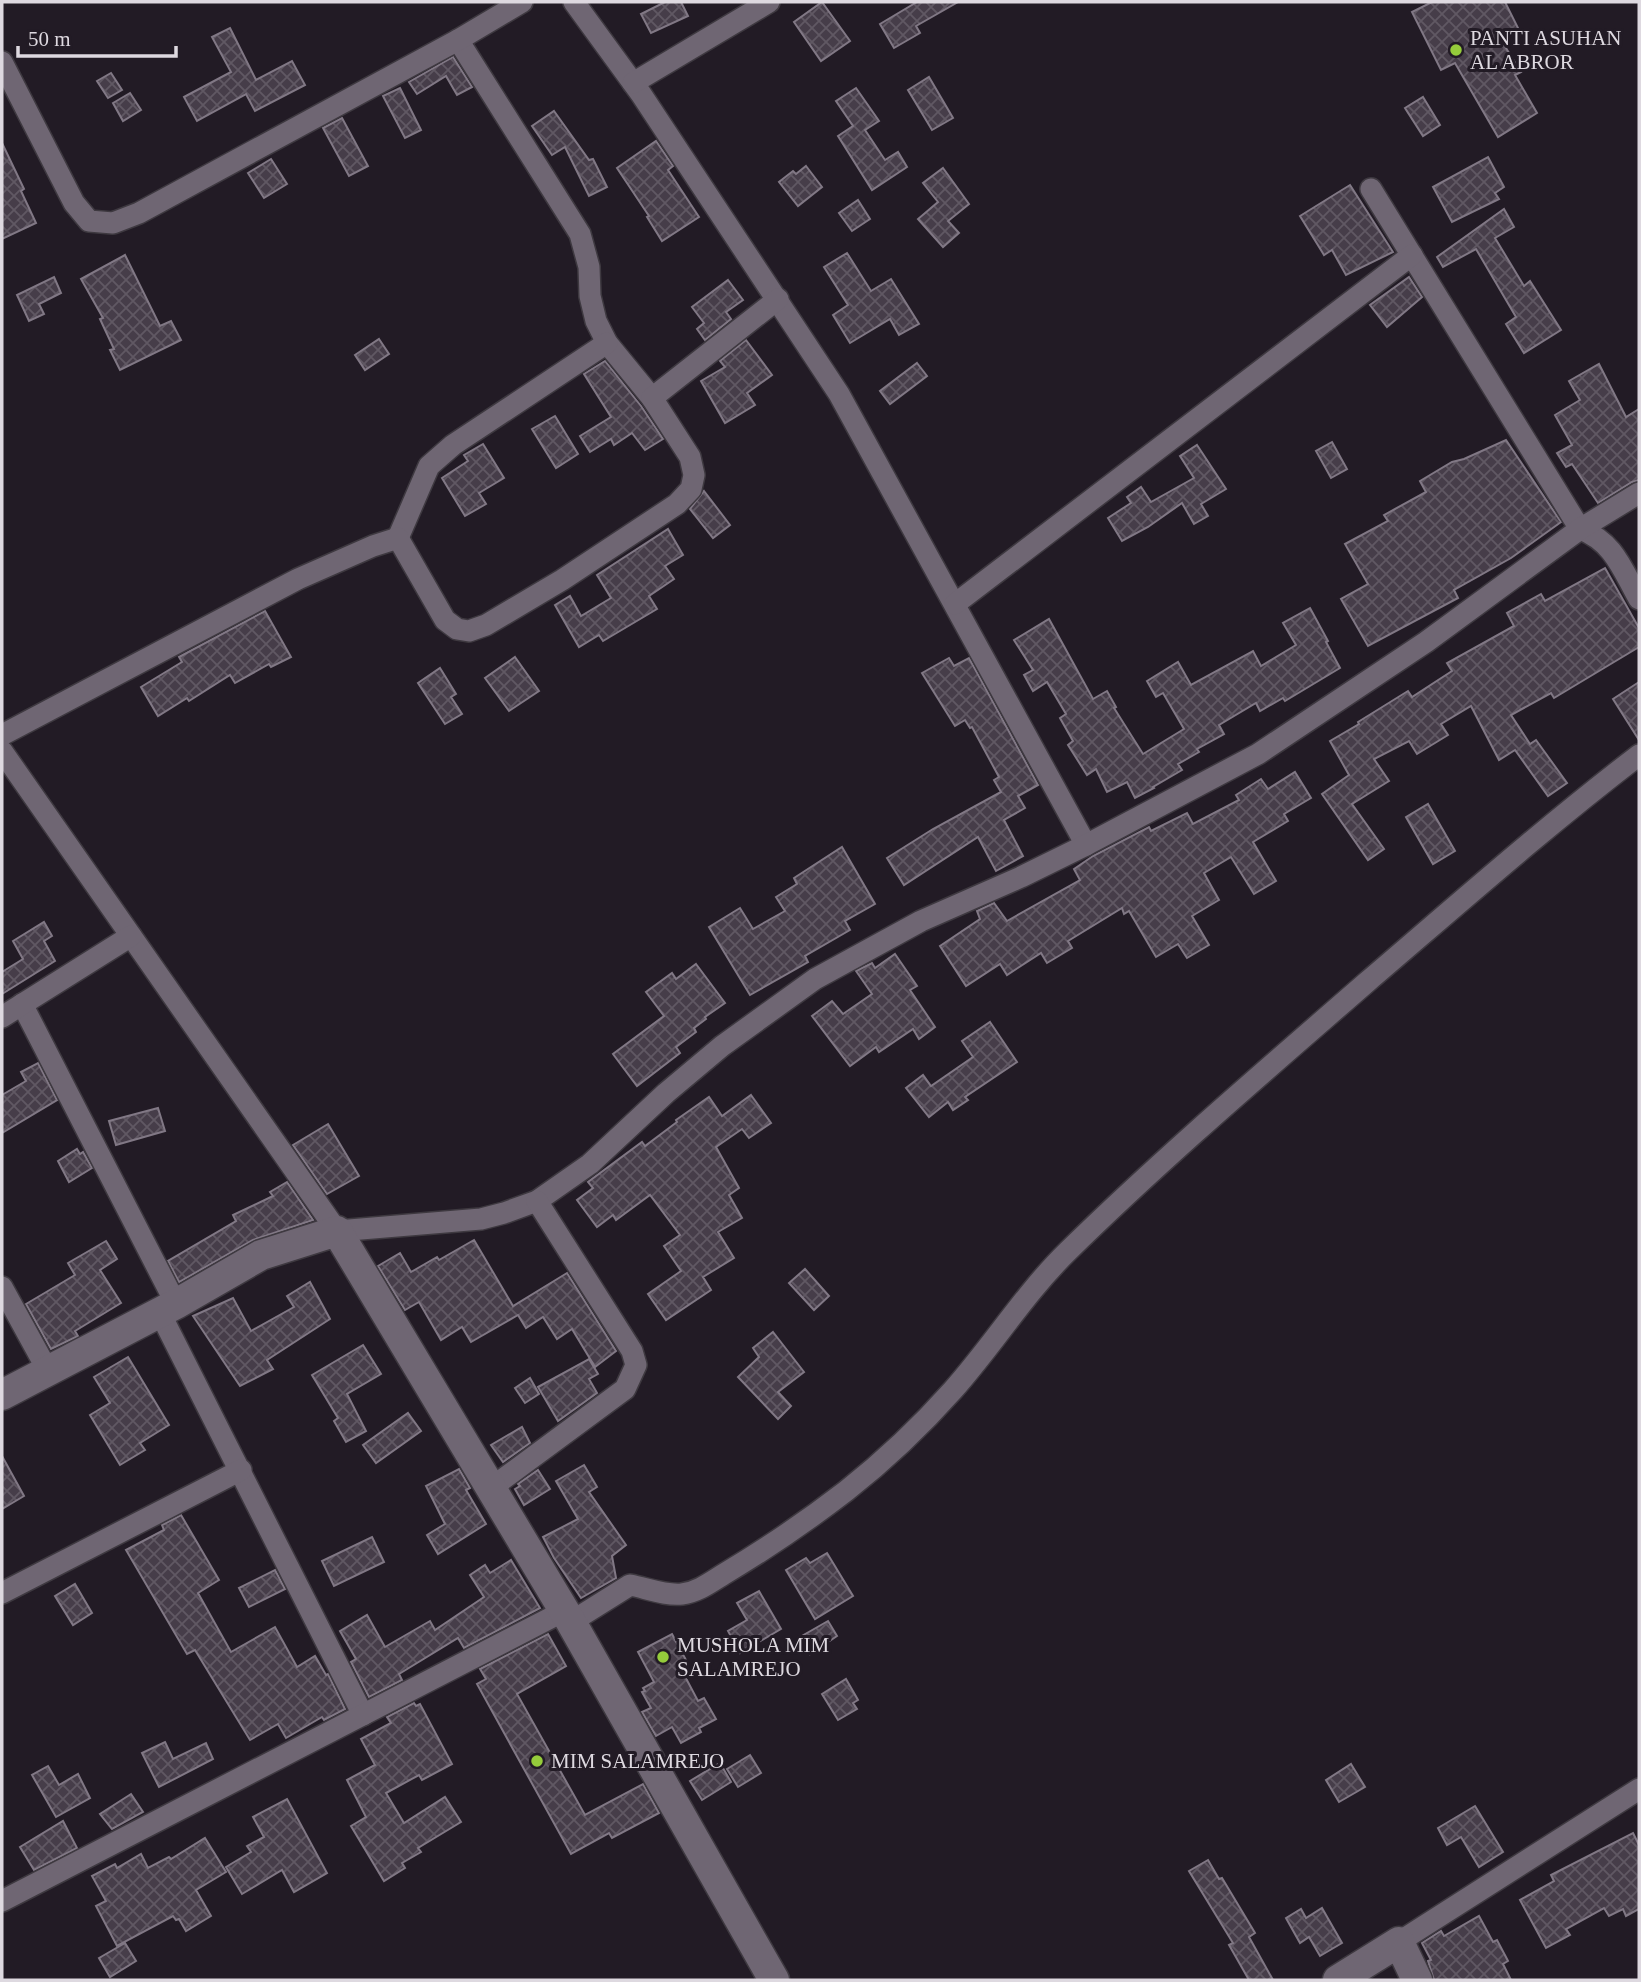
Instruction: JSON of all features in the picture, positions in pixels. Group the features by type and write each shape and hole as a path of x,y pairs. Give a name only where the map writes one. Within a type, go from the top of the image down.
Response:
{"street":[{"path":"2,62 74,203 89,221 113,223 139,214 458,40 522,2"},
{"path":"574,2 633,83 839,394 1086,845"},
{"path":"633,83 769,2"},
{"path":"398,538 445,620 457,629 469,631 486,625 562,580 652,522 677,504 691,489 694,475 690,457 652,398 607,342 596,321 590,296 589,267 580,234 458,40"},
{"path":"1371,189 1580,529 1596,535 1608,546 1639,599"},
{"path":"955,604 1412,255"},
{"path":"652,398 778,299"},
{"path":"2,735 298,579 398,538 429,466 453,445 607,342"},
{"path":"2,1395 168,1308 261,1255 337,1231 481,1219 537,1201 590,1164 666,1093 722,1046 815,979 921,921 1086,845 1258,754 1426,642 1580,529 1639,493"},
{"path":"2,751 337,1231 568,1616 774,1980"},
{"path":"2,1901 363,1715 630,1585 674,1594 699,1589 753,1557 847,1489 908,1435 952,1390 1052,1268 1102,1218 1246,1087 1565,812 1639,755"},
{"path":"2,1017 131,936"},
{"path":"22,1004 168,1308 242,1470 363,1715"},
{"path":"491,1488 625,1389 636,1366 632,1351 537,1201"},
{"path":"2,1287 48,1371"},
{"path":"2,1593 242,1470"},
{"path":"1338,1980 1639,1789"},
{"path":"1399,1942 1418,1980"}],"building":[{"path":"665,2 681,2 688,16 651,33 641,14"},
{"path":"822,2 850,41 821,61 794,22"},
{"path":"917,2 958,2 916,26 920,33 894,48 880,24"},
{"path":"1432,2 1505,2 1519,30 1501,40 1521,72 1515,75 1537,113 1498,137 1455,63 1441,70 1412,12"},
{"path":"230,28 256,80 292,61 305,85 255,111 246,94 197,121 184,97 231,72 212,37"},
{"path":"453,57 472,87 457,95 446,76 417,94 409,82"},
{"path":"111,73 122,90 108,98 97,81"},
{"path":"929,77 953,118 932,130 908,90"},
{"path":"400,88 421,130 405,138 383,96"},
{"path":"856,88 879,121 865,130 885,160 898,152 907,167 872,190 838,136 853,126 836,101"},
{"path":"130,93 141,110 123,121 113,103"},
{"path":"1423,97 1440,125 1423,136 1405,108"},
{"path":"554,111 589,160 593,159 607,187 589,196 565,147 552,155 532,126"},
{"path":"342,118 368,166 349,176 323,128"},
{"path":"656,141 673,166 668,170 699,217 662,241 617,168"},
{"path":"2,143 24,189 21,191 36,223 2,239"},
{"path":"1488,157 1504,187 1495,193 1499,199 1452,222 1433,187"},
{"path":"271,159 287,184 264,198 248,173"},
{"path":"806,166 822,187 798,206 779,182 793,171 796,174"},
{"path":"943,168 969,204 948,221 959,233 943,247 918,219 938,202 923,183"},
{"path":"1350,185 1393,252 1346,275 1332,250 1324,255 1300,216"},
{"path":"858,200 870,219 852,231 839,213"},
{"path":"1504,209 1514,227 1495,238 1524,286 1530,281 1561,330 1524,353 1506,324 1516,317 1476,249 1443,267 1437,257"},
{"path":"847,253 871,291 891,279 919,324 899,335 890,319 850,343 833,315 848,305 824,267"},
{"path":"125,255 160,326 171,321 181,340 120,370 110,350 114,349 100,319 103,318 81,279"},
{"path":"54,277 61,293 39,304 44,314 29,321 17,295"},
{"path":"1409,277 1422,297 1387,327 1370,305"},
{"path":"728,280 743,300 726,312 731,319 705,340 697,329 704,323 692,307"},
{"path":"379,339 389,354 365,370 355,355"},
{"path":"746,340 772,375 747,393 755,405 725,423 701,381 725,367 720,361"},
{"path":"605,361 663,439 645,450 632,433 614,445 611,439 590,452 580,436 611,417 584,374"},
{"path":"917,363 927,376 890,404 880,391"},
{"path":"1599,364 1626,417 1639,409 1639,480 1598,503 1572,464 1566,467 1557,453 1572,445 1555,415 1580,400 1569,381"},
{"path":"555,416 578,454 556,468 532,429"},
{"path":"1506,440 1561,522 1511,558 1454,590 1458,598 1368,646 1341,599 1368,584 1345,544 1388,521 1384,515 1426,492 1420,481 1452,462"},
{"path":"1332,442 1347,469 1331,478 1316,451"},
{"path":"483,444 504,478 479,493 486,504 465,516 442,478 468,461 464,455"},
{"path":"1197,445 1226,489 1201,504 1208,516 1194,524 1182,503 1122,541 1108,518 1131,503 1127,497 1141,487 1151,502 1194,478 1180,456"},
{"path":"704,491 730,525 713,538 690,509"},
{"path":"668,529 683,555 665,566 674,579 649,596 657,609 603,641 599,635 579,647 555,605 570,596 581,616 611,598 597,575"},
{"path":"1605,568 1639,628 1639,647 1554,698 1551,693 1511,715 1530,744 1536,740 1567,783 1548,796 1515,750 1499,760 1471,706 1441,724 1448,735 1417,754 1409,741 1374,759 1389,781 1352,804 1384,849 1368,860 1322,794 1349,775 1330,741 1408,691 1412,697 1452,671 1447,663 1514,626 1507,613 1541,594 1545,601"},
{"path":"1310,608 1340,668 1285,701 1283,698 1260,711 1256,703 1219,725 1224,734 1197,749 1199,752 1178,764 1182,770 1135,798 1127,782 1107,792 1096,769 1087,775 1068,745 1073,741 1060,718 1066,714 1047,682 1033,691 1024,675 1033,670 1014,640 1049,619 1093,699 1107,691 1116,707 1114,708 1143,754 1184,729 1163,693 1156,697 1147,681 1178,662 1191,685 1253,651 1261,666 1296,645 1283,623"},
{"path":"265,611 291,657 271,667 269,664 235,683 230,675 189,701 187,698 158,716 141,687 182,662 179,657"},
{"path":"515,657 539,691 509,711 485,678"},
{"path":"949,658 954,666 969,658 1038,785 1018,796 1025,808 1004,820 1023,856 996,871 978,837 904,885 887,858 1001,792 994,780 999,777 972,727 970,728 965,720 955,726 922,673"},
{"path":"440,668 456,694 451,697 462,714 445,724 418,683"},
{"path":"1639,682 1639,740 1613,699"},
{"path":"1295,772 1311,798 1284,814 1288,821 1253,842 1276,881 1254,894 1231,857 1204,873 1219,900 1192,916 1209,945 1187,958 1178,944 1156,957 1129,911 1124,914 1122,908 1068,941 1072,948 1047,963 1041,953 1007,975 1000,964 966,986 940,946 980,919 977,911 994,903 1007,921 1080,880 1074,869 1093,856 1149,827 1151,831 1187,813 1193,824 1239,800 1236,795 1261,779 1268,789"},
{"path":"1428,804 1455,851 1433,864 1406,817"},
{"path":"842,847 875,904 845,921 850,930 805,956 808,962 750,995 709,927 740,908 753,929 785,911 776,897 797,884 794,878"},
{"path":"44,922 52,936 44,941 55,961 2,994 2,972 23,959 13,941"},
{"path":"895,954 917,986 910,990 935,1027 919,1039 913,1029 879,1052 876,1047 850,1066 812,1016 832,1001 843,1014 872,994 856,971 872,963 875,968"},
{"path":"696,964 725,1003 705,1017 706,1019 694,1028 696,1032 676,1047 680,1053 637,1086 613,1054 664,1016 646,992 672,973 676,979"},
{"path":"990,1022 1017,1062 965,1097 968,1100 953,1110 948,1102 929,1117 906,1088 923,1075 931,1086 973,1057 962,1041"},
{"path":"38,1063 57,1100 2,1133 2,1095 26,1081 21,1072"},
{"path":"751,1095 771,1123 749,1138 742,1129 716,1147 739,1188 729,1195 742,1218 718,1232 734,1258 703,1277 711,1290 666,1320 648,1294 681,1271 664,1246 680,1235 650,1195 616,1220 613,1215 597,1227 577,1200 593,1188 588,1182 642,1142 645,1146 709,1097 722,1116"},
{"path":"158,1108 165,1131 116,1145 109,1121"},
{"path":"328,1124 359,1176 327,1194 293,1145"},
{"path":"77,1149 80,1154 83,1152 92,1168 69,1182 58,1161"},
{"path":"287,1182 313,1220 253,1240 179,1282 168,1261 236,1221 233,1215 273,1196 270,1192"},
{"path":"474,1240 513,1306 567,1273 616,1351 595,1367 572,1329 557,1339 543,1317 526,1328 518,1315 471,1342 462,1327 441,1340 419,1302 405,1310 378,1266 400,1253 411,1272"},
{"path":"106,1241 117,1259 100,1270 121,1303 75,1331 78,1336 51,1349 26,1304 75,1275 68,1263"},
{"path":"805,1269 829,1296 814,1310 789,1283"},
{"path":"310,1282 330,1319 267,1360 273,1369 240,1386 193,1316 233,1298 251,1331 294,1307 287,1296"},
{"path":"773,1332 804,1372 778,1392 791,1406 778,1419 738,1377 759,1357 753,1348"},
{"path":"363,1345 381,1374 347,1394 366,1431 346,1442 334,1421 338,1418 312,1375"},
{"path":"128,1357 169,1425 140,1443 145,1450 120,1465 90,1415 110,1403 94,1377"},
{"path":"589,1359 598,1374 589,1379 597,1393 558,1421 538,1387"},
{"path":"530,1378 539,1394 525,1403 515,1388"},
{"path":"408,1413 421,1431 376,1463 363,1445"},
{"path":"522,1427 530,1443 503,1462 491,1445"},
{"path":"2,1456 24,1496 2,1509"},
{"path":"584,1465 597,1487 589,1492 626,1545 612,1556 616,1578 581,1598 543,1537 578,1519 556,1481"},
{"path":"459,1469 470,1488 466,1490 486,1524 438,1554 427,1535 445,1524 426,1486"},
{"path":"538,1470 550,1489 524,1505 515,1489"},
{"path":"181,1515 219,1580 198,1593 231,1652 275,1627 297,1667 315,1656 326,1675 328,1674 345,1709 324,1720 322,1717 286,1738 278,1724 250,1740 195,1650 187,1654 126,1550 164,1530 162,1525"},
{"path":"372,1537 384,1562 334,1586 322,1561"},
{"path":"827,1553 853,1596 815,1619 786,1570 806,1558 810,1563"},
{"path":"511,1560 540,1608 464,1648 458,1638 399,1674 402,1680 369,1697 351,1662 356,1659 340,1631 367,1615 385,1647 430,1621 435,1630 484,1597 470,1575 485,1565 490,1573"},
{"path":"275,1570 285,1589 249,1607 239,1588"},
{"path":"75,1584 92,1613 73,1625 55,1596"},
{"path":"759,1591 781,1629 740,1653 728,1631 747,1620 737,1603"},
{"path":"828,1621 837,1636 810,1654 800,1637"},
{"path":"548,1634 566,1666 517,1694 585,1815 643,1784 659,1813 612,1838 609,1833 571,1854 477,1684 486,1679 480,1669"},
{"path":"672,1634 687,1662 680,1667 698,1701 704,1698 716,1719 699,1728 701,1732 681,1743 672,1727 656,1736 642,1712 651,1708 642,1692 645,1691 643,1688 654,1682 638,1652"},
{"path":"846,1679 858,1700 853,1703 857,1709 838,1720 822,1694"},
{"path":"414,1703 416,1706 420,1704 452,1764 422,1780 419,1775 386,1793 404,1823 445,1797 461,1822 418,1848 421,1852 402,1863 405,1868 384,1881 351,1826 366,1817 347,1780 375,1765 361,1739 391,1723 387,1717"},
{"path":"165,1742 173,1759 206,1743 213,1759 159,1787 142,1753"},
{"path":"750,1755 761,1773 738,1787 727,1769"},
{"path":"720,1763 731,1782 702,1800 690,1781"},
{"path":"1351,1764 1365,1787 1339,1802 1326,1780"},
{"path":"48,1766 59,1785 78,1774 90,1798 56,1817 32,1775"},
{"path":"131,1794 143,1812 112,1829 100,1814"},
{"path":"287,1799 327,1873 294,1892 282,1870 242,1894 226,1867 251,1852 247,1846 264,1837 253,1817"},
{"path":"1475,1806 1503,1852 1479,1867 1461,1837 1447,1845 1438,1828"},
{"path":"63,1821 77,1848 34,1870 20,1847"},
{"path":"1633,1833 1639,1845 1639,1909 1626,1916 1623,1909 1609,1916 1604,1908 1566,1929 1570,1935 1546,1948 1520,1900 1554,1881 1551,1875"},
{"path":"205,1838 226,1872 196,1890 211,1916 186,1931 179,1919 176,1920 173,1916 117,1946 96,1906 106,1901 92,1876 115,1864 117,1868 141,1854 148,1868 169,1857 171,1859"},
{"path":"1208,1860 1255,1933 1249,1937 1273,1980 1249,1980 1229,1945 1233,1943 1189,1871"},
{"path":"1322,1908 1342,1943 1320,1956 1309,1937 1300,1943 1286,1918 1301,1909 1306,1918"},
{"path":"1479,1916 1493,1942 1497,1940 1508,1961 1503,1964 1511,1980 1434,1980 1428,1961 1431,1960 1422,1943 1441,1931 1444,1936"},
{"path":"125,1943 136,1961 110,1977 99,1958"}],"place":[{"name":"PANTI ASUHAN AL ABROR","path":"1456,50"},
{"name":"MUSHOLA MIM SALAMREJO","path":"663,1657"},
{"name":"MIM SALAMREJO","path":"537,1761"}]}
